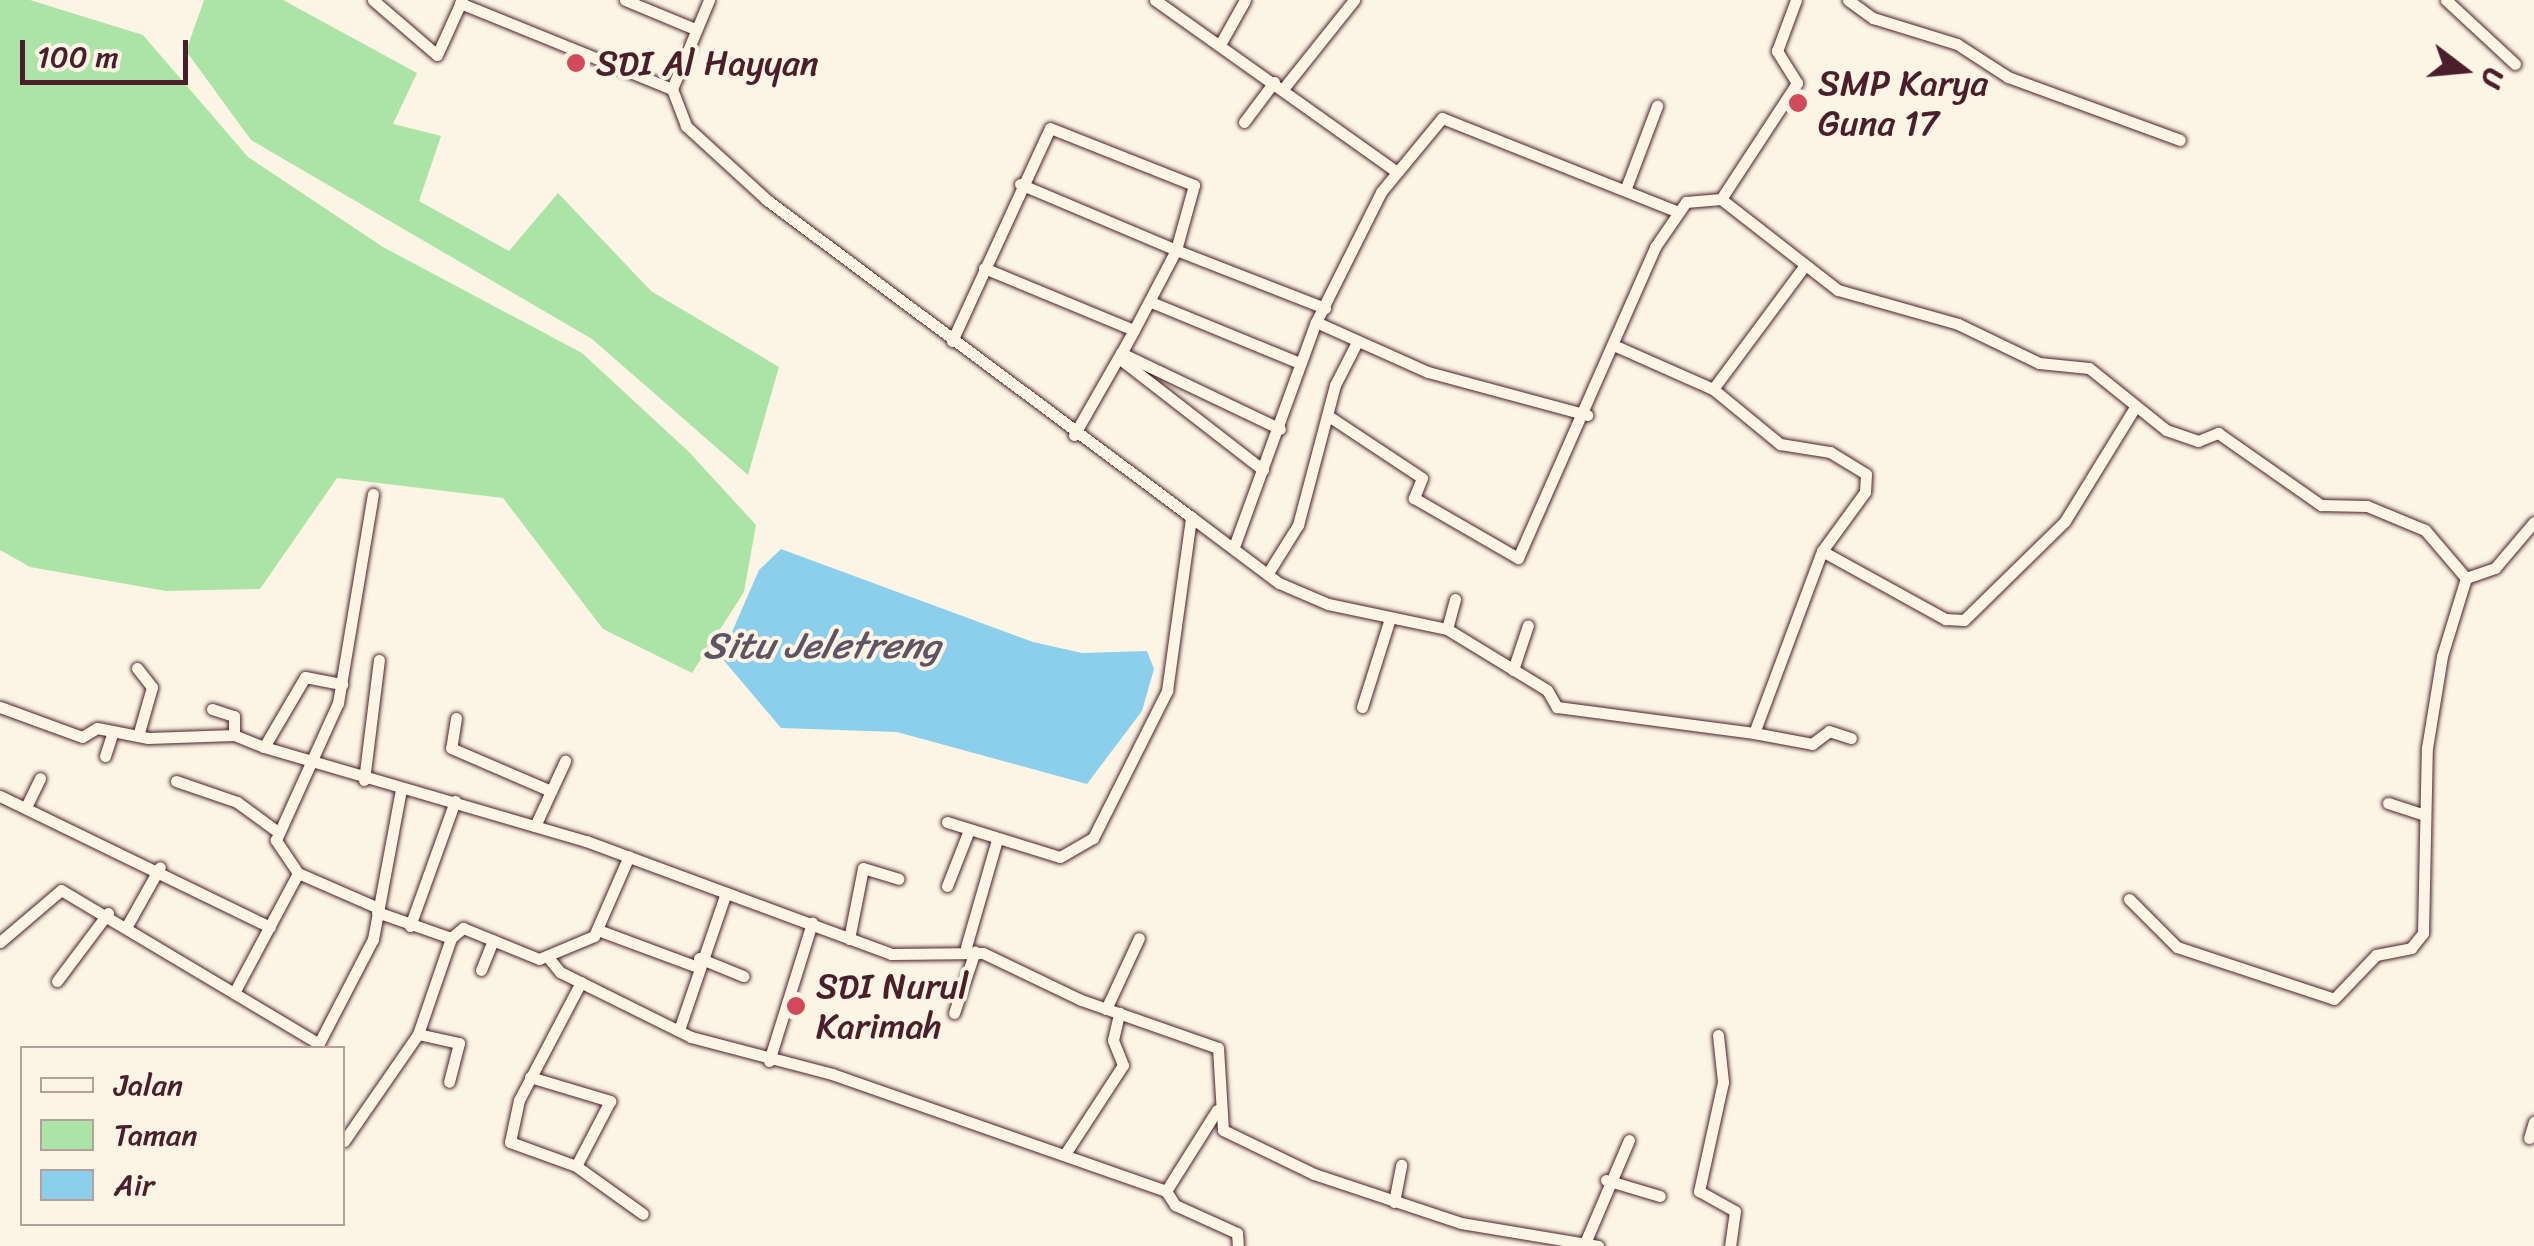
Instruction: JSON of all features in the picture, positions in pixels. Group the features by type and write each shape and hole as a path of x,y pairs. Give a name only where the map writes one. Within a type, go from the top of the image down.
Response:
{"street":[{"path":"373,0 437,55 461,2 672,88"},
{"path":"625,0 695,29"},
{"path":"709,0 672,88 678,114 711,152 1074,435 1235,544 1299,595 1447,628 1513,670 1558,707 1812,744 1828,731 1851,738"},
{"path":"1155,0 1222,40 1396,171"},
{"path":"1222,40 1245,0"},
{"path":"1244,122 1354,0"},
{"path":"1721,199 1797,83 1777,52 1796,0"},
{"path":"1848,0 1874,18 1957,44 2008,77 2180,140"},
{"path":"2446,0 2515,64"},
{"path":"1626,188 1657,106"},
{"path":"1235,544 1316,322 1396,171 1452,115 1678,212"},
{"path":"952,341 1020,184 1050,128 1188,181 1196,198 1176,250 1151,302 1074,435"},
{"path":"1020,184 1325,308"},
{"path":"1330,417 1422,478 1414,498 1518,558 1618,347 1646,267 1678,212 1691,198 1721,199 1802,268 1857,298 1916,309 2040,363 2079,364 2135,408 2185,437 2218,433 2321,506 2367,506 2425,530 2466,578"},
{"path":"984,268 1134,330"},
{"path":"1713,389 1802,268"},
{"path":"1151,302 1300,363"},
{"path":"1316,322 1439,375 1588,414"},
{"path":"1268,574 1298,524 1356,342"},
{"path":"1618,347 1713,389 1780,444 1830,452 1870,480 1822,551 1754,734"},
{"path":"1120,356 1280,429"},
{"path":"1120,356 1263,470"},
{"path":"1822,551 1945,620 1964,620 2065,520 2135,408"},
{"path":"372,494 342,684 278,832 276,845 298,873 410,926 451,938"},
{"path":"947,822 996,843 1060,857 1093,838 1167,691 1191,517"},
{"path":"2466,578 2495,568 2534,522"},
{"path":"2129,899 2176,947 2342,997 2376,955 2411,948 2423,933 2424,815 2434,686 2466,578"},
{"path":"1447,628 1456,599"},
{"path":"1362,708 1390,618"},
{"path":"1513,670 1528,625"},
{"path":"364,780 380,660"},
{"path":"136,668 152,687 138,736"},
{"path":"264,747 305,677 342,684"},
{"path":"0,707 82,737 113,731 138,736 234,735 364,780 455,800 629,856 849,939 905,956 970,949 1113,1011 1218,1048 1217,1110 1230,1134 1394,1202 1518,1236 1592,1245 1606,1180 1629,1140"},
{"path":"212,710 234,716 234,735"},
{"path":"456,718 452,748 551,791"},
{"path":"104,756 113,731"},
{"path":"536,826 565,760"},
{"path":"26,806 40,778"},
{"path":"176,781 236,802 278,832"},
{"path":"0,942 57,889 128,924 318,1046 360,974 401,788"},
{"path":"0,796 160,867 270,927"},
{"path":"410,926 455,800"},
{"path":"2388,803 2424,815"},
{"path":"947,886 969,830"},
{"path":"954,1014 996,843"},
{"path":"345,1139 418,1034 451,938 463,928 530,960 547,956 598,930 629,856"},
{"path":"128,924 160,867"},
{"path":"849,939 863,868 898,880"},
{"path":"234,993 298,873"},
{"path":"679,1030 697,962 726,893"},
{"path":"57,981 108,913"},
{"path":"769,1062 812,923"},
{"path":"598,930 743,976"},
{"path":"1064,1154 1123,1065 1112,1040 1113,1011 1139,938"},
{"path":"481,970 492,940"},
{"path":"547,956 581,982 679,1030 769,1062 832,1074 1166,1190 1175,1204 1236,1232 1238,1246"},
{"path":"581,982 530,1077 510,1142 576,1166 643,1214"},
{"path":"418,1034 458,1043 449,1082"},
{"path":"1718,1036 1724,1082 1698,1191 1735,1211 1730,1246"},
{"path":"530,1077 599,1090 610,1101 576,1166"},
{"path":"1166,1190 1217,1110"},
{"path":"2530,1138 2534,1122"},
{"path":"1394,1202 1401,1165"},
{"path":"1606,1180 1660,1196"}],"green space":[{"path":"0,0 30,0 143,35 248,157 383,247 582,353 689,452 756,525 744,592 692,673 603,629 503,498 337,478 260,589 166,591 30,567 0,550"},
{"path":"204,0 283,0 417,73 393,124 441,136 419,201 509,251 558,193 651,291 779,367 748,475 592,339 251,140 186,51"}],"water":[{"name":"Situ Jeletreng","path":"781,549 1033,642 1082,653 1147,651 1154,669 1142,711 1087,784 897,732 781,728 721,657 759,570"}],"place":[{"name":"SDI Al Hayyan","path":"576,63"},
{"name":"SMP Karya Guna 17","path":"1798,103"},
{"name":"SDI Nurul Karimah","path":"796,1006"}]}
